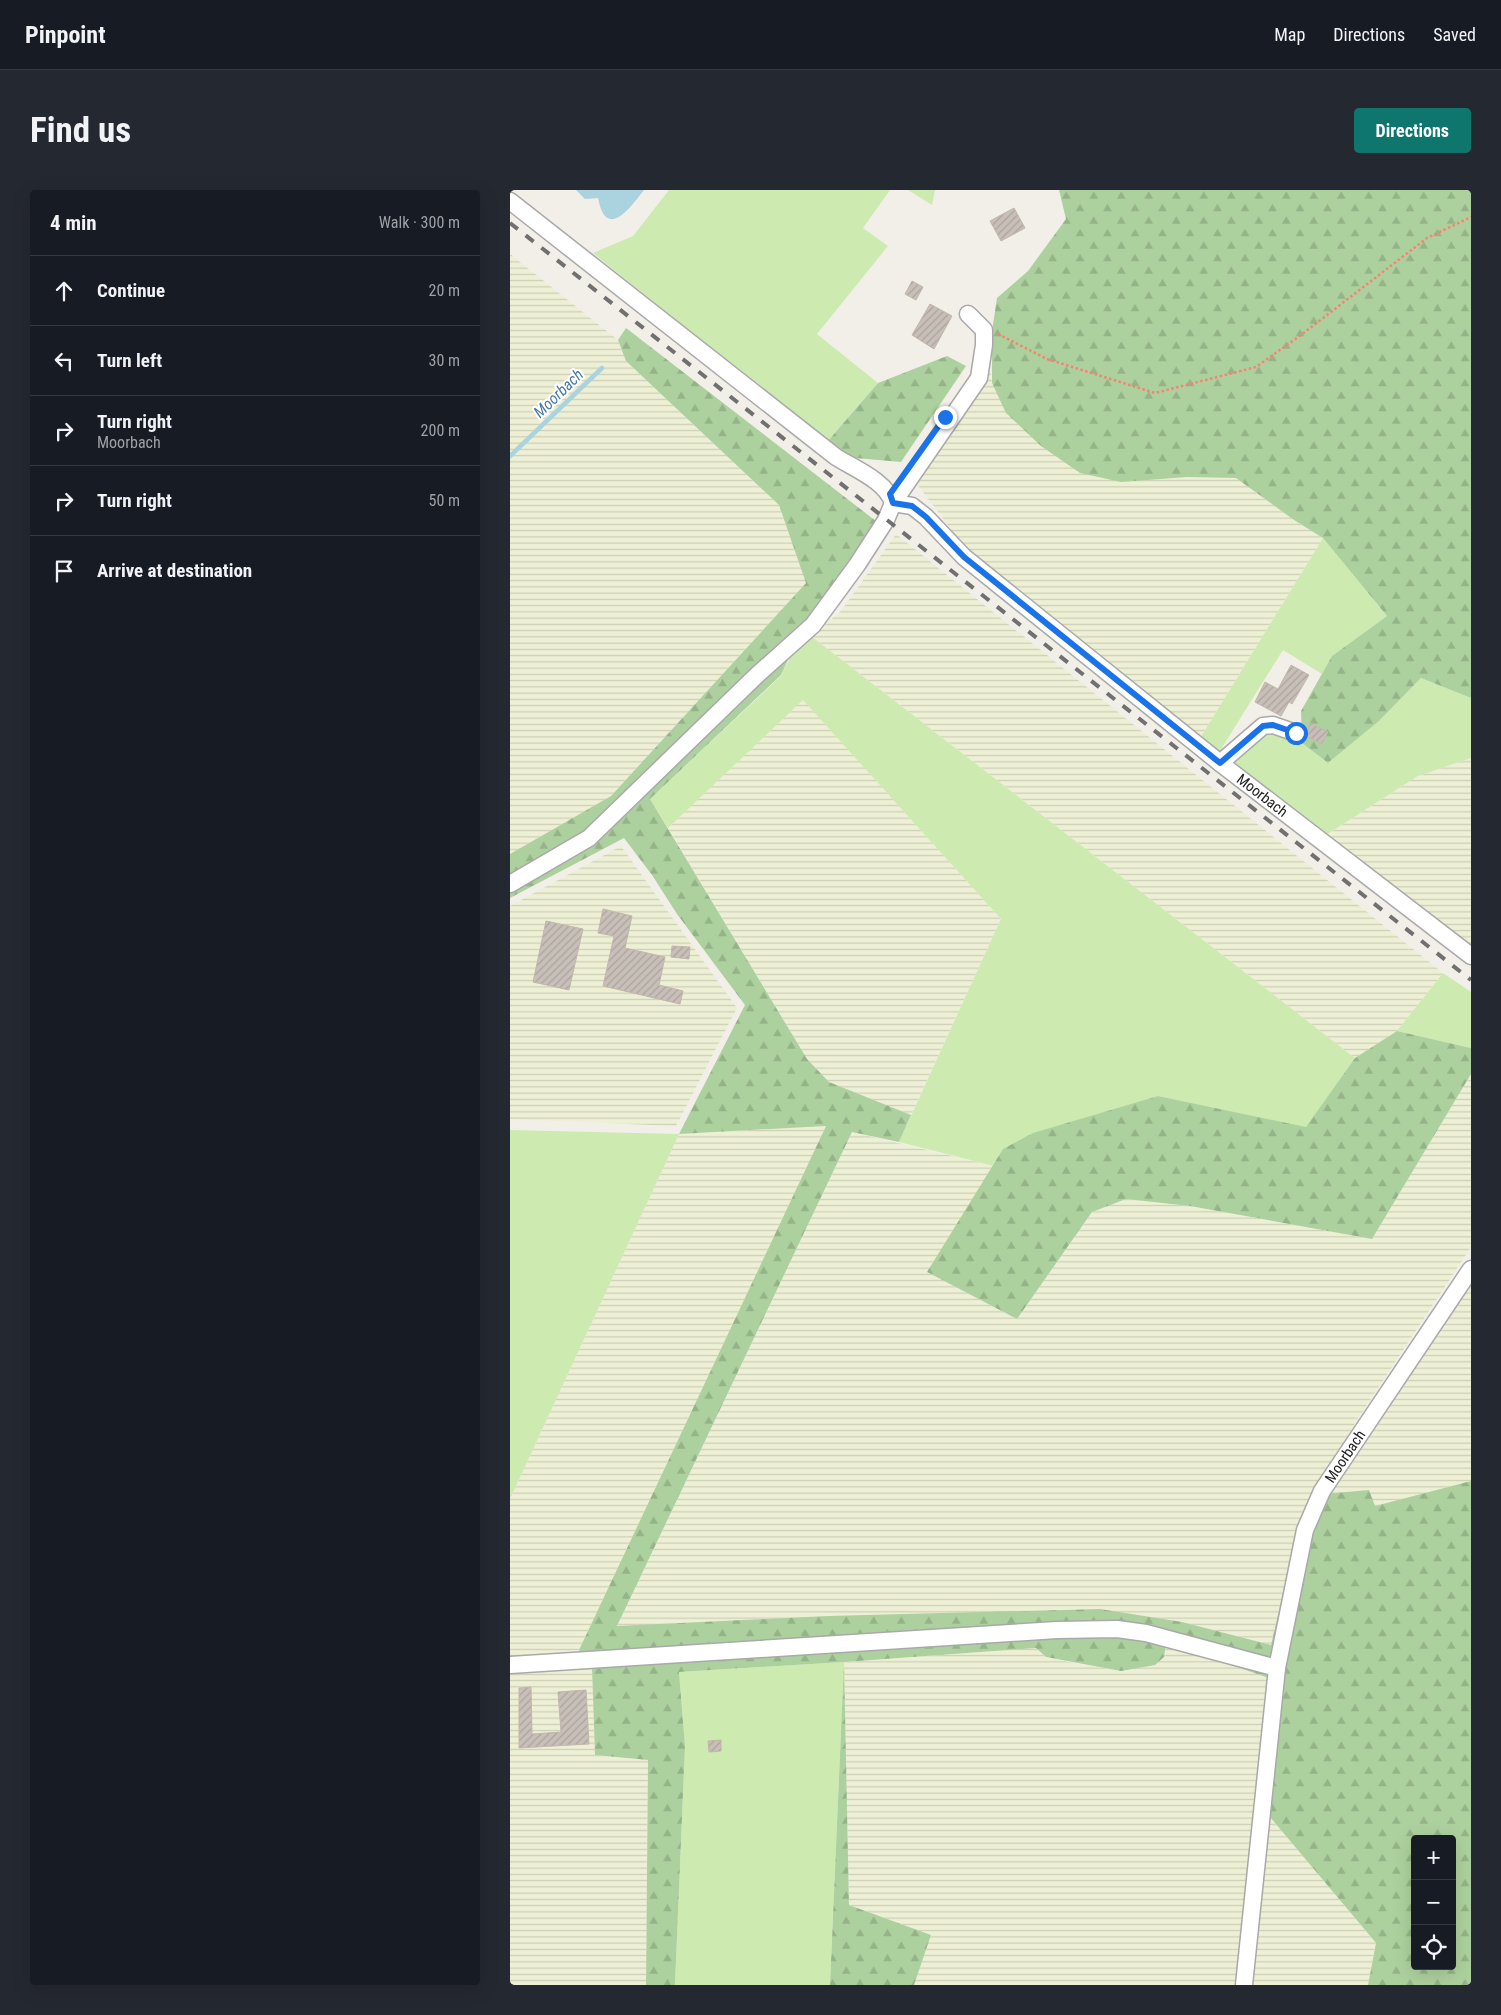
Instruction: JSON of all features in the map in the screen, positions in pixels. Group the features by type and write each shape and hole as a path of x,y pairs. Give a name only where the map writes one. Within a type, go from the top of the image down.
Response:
{"street":[{"path":"510,201 836,457 880,484 890,494 893,503"},
{"path":"510,884 589,838 756,676 813,625 858,565 886,520 893,503 979,378 984,345 984,330 968,314"},
{"name":"Moorbach","path":"893,503 912,506 926,517 964,557 1220,763 1471,956"},
{"path":"1220,763 1263,726 1273,725 1296,733"},
{"name":"Moorbach","path":"1244,1985 1277,1668 1305,1530 1322,1491 1471,1269"},
{"path":"510,1665 1056,1630 1117,1629 1146,1633 1277,1668"}],"path":[{"path":"984,345 992,331 1047,359 1155,393 1256,367 1301,335 1427,238 1471,217"}],"green space":[{"path":"669,190 890,190 863,228 888,246 817,334 878,383 827,442 593,253 633,236"},
{"path":"908,190 935,190 932,205"},
{"path":"1059,190 1471,190 1471,698 1421,678 1379,721 1328,763 1302,743 1301,711 1332,656 1387,616 1323,538 1294,520 1236,478 1187,477 1121,482 1080,473 1041,446 1006,413 992,383 992,331 997,298 1028,271 1066,219"},
{"path":"510,254 618,340 626,361 779,505 806,583 611,796 510,854"},
{"path":"626,328 881,525 804,625 781,675 650,799 807,1059 829,1082 911,1115 899,1142 852,1132 617,1626 828,1616 1100,1609 1182,1622 1271,1645 1298,1528 1325,1494 1369,1490 1375,1506 1471,1481 1471,1985 1368,1985 1376,1943 1259,1804 1269,1678 1166,1643 1164,1657 1155,1665 1121,1671 1046,1657 1036,1648 679,1672 685,1746 675,1985 646,1985 648,1760 595,1755 592,1668 579,1650 826,1126 679,1134 745,1005 677,914 652,875 624,838 510,898 510,854 611,796 806,583 779,505 626,361 618,340"},
{"path":"947,356 966,366 901,462 855,458 827,442 878,383"},
{"path":"989,363 992,383 1187,477 1236,478 1294,520 1323,538 1199,740 965,548 917,484"},
{"path":"896,534 1443,973 1397,1031 1355,1058 811,636 841,611"},
{"path":"1323,538 1387,616 1332,656 1322,674 1283,650 1218,754 1199,740"},
{"path":"811,636 1355,1058 1306,1128 1158,1096 1003,1149 994,1166 899,1142 1001,919 803,700 668,828 650,799 781,676 792,653"},
{"path":"1421,678 1471,698 1471,758 1418,776 1326,835 1230,764 1266,732 1302,743 1328,763 1379,721"},
{"path":"803,699 1001,919 911,1115 829,1082 807,1059 668,828"},
{"path":"1471,758 1471,948 1326,835 1418,776"},
{"path":"621,846 737,1008 676,1126 510,1119 510,906"},
{"path":"1443,973 1471,992 1471,1048 1397,1031"},
{"path":"1397,1031 1471,1048 1471,1074 1372,1239 1190,1206 1126,1199 1092,1212 1017,1319 927,1272 1003,1149 1033,1133 1158,1096 1306,1127 1355,1058"},
{"path":"1471,1074 1471,1247 1355,1423 1298,1528 1271,1645 1182,1622 617,1626 852,1132 994,1166 927,1272 1017,1319 1093,1211 1126,1199 1190,1206 1372,1239"},
{"path":"826,1126 579,1650 510,1657 510,1499 679,1134"},
{"path":"510,1130 679,1134 510,1499"},
{"path":"1471,1281 1471,1481 1375,1506 1325,1494"},
{"path":"1166,1643 1270,1678 1239,1985 914,1985 931,1935 849,1905 844,1662 1036,1648 1047,1658 1121,1671"},
{"path":"844,1662 830,1985 675,1985 685,1746 679,1672"},
{"path":"844,1662 849,1905 931,1935 914,1985 830,1985"},
{"path":"592,1667 595,1755 648,1760 646,1985 510,1985 510,1671"},
{"path":"1259,1804 1376,1943 1368,1985 1241,1985"}],"water":[{"path":"576,190 644,190 625,212 619,217 612,219 607,217 602,211 598,198 585,199"}],"building":[{"path":"1014,208 1025,228 1001,241 990,221"},
{"path":"912,281 923,287 916,300 905,294"},
{"path":"930,304 952,316 934,349 912,335"},
{"path":"1291,665 1309,675 1292,704 1289,702 1281,716 1255,702 1265,682 1278,689"},
{"path":"1310,723 1328,732 1322,744 1306,736"},
{"path":"603,909 632,916 625,948 665,957 659,985 683,991 680,1004 603,986 614,936 598,933"},
{"path":"546,921 583,929 569,990 533,982"},
{"path":"672,946 690,947 689,959 671,957"},
{"path":"531,1687 532,1734 561,1732 558,1692 586,1690 589,1744 519,1748 519,1688"},
{"path":"721,1740 721,1751 709,1752 708,1741"}],"waterway":[{"name":"Moorbach","path":"510,456 602,368"}],"railway":[{"path":"510,223 1471,980"}],"route":[{"path":"945,417 890,494 893,503 912,506 926,517 964,557 1220,763 1263,726 1273,725 1296,733"}]}
